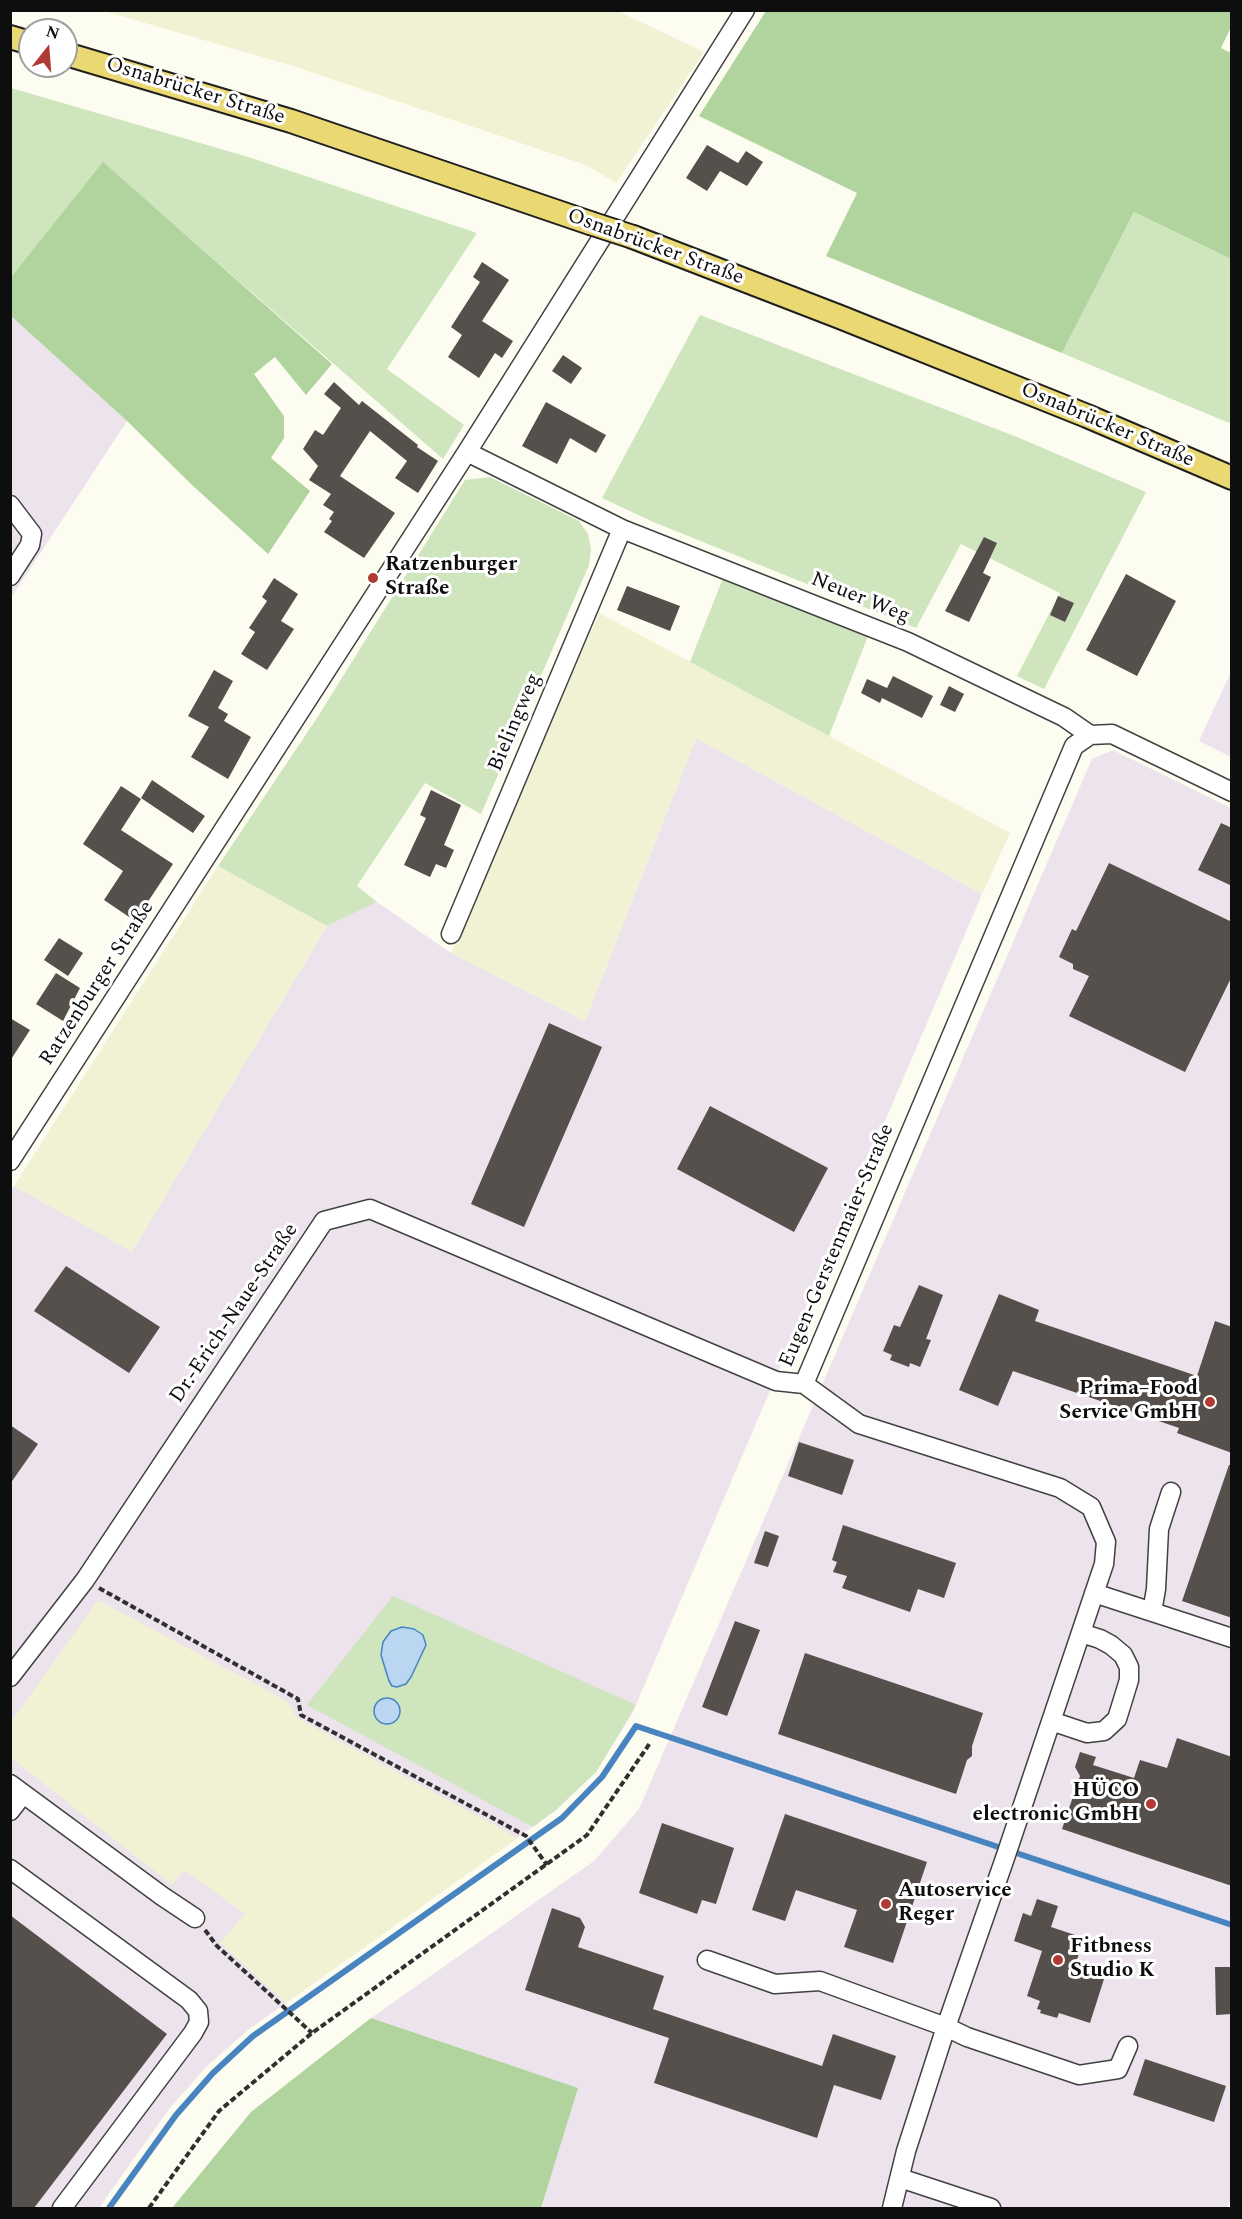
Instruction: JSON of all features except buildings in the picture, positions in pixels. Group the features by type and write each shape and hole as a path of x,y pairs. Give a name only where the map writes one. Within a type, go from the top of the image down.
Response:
{"main road":[{"name":"Osnabrücker Straße","path":"78,58 291,121 633,237 861,325 1087,416 1232,478"}],"street":[{"name":"Ratzenburger Straße","path":"10,1161 467,452 745,10"},
{"name":"Neuer Weg","path":"467,452 622,529 908,642 1064,717 1090,735 1112,734 1232,792"},
{"path":"10,505 32,534 30,545 10,576"},
{"name":"Bielingweg","path":"451,934 622,529"},
{"name":"Eugen-Gerstenmaier-Straße","path":"892,2208 906,2151 946,2027 1104,1564 1106,1542 1091,1507 1060,1488 859,1424 804,1384 1074,746 1090,735"},
{"name":"Dr.-Erich-Naue-Straße","path":"10,1677 85,1580 324,1221 369,1209 776,1381 804,1384"},
{"path":"1152,1612 1156,1589 1159,1529 1171,1492"},
{"path":"1094,1593 1232,1638"},
{"path":"1051,1721 1087,1732 1104,1731 1117,1719 1130,1667 1123,1655 1111,1645 1081,1632"},
{"path":"10,1811 17,1789 195,1918"},
{"path":"10,1869 189,2000 198,2011 199,2022 193,2033 62,2208"},
{"path":"707,1960 775,1984 820,1982 946,2027 967,2037 1079,2075 1118,2070 1128,2046"},
{"path":"900,2178 992,2208"}],"path":[{"path":"85,1580 298,1700 301,1715 526,1836 547,1865"},
{"path":"149,2208 219,2111 312,2033 587,1835 650,1743"},
{"path":"195,1918 217,1946 312,2033"}],"shaded area":[{"path":"11,316 127,421 11,598"},
{"path":"1231,672 1231,757 1199,741"},
{"path":"696,738 982,894 632,1714 596,1772 556,1810 248,2030 206,2067 169,2109 99,2208 11,2208 10,1191 14,1186 132,1251 327,926 377,902 451,953 585,1021"},
{"path":"1113,750 1231,808 1232,2197 1227,2208 541,2208 577,2088 371,2018 594,1861 639,1809 1092,759"}],"green space":[{"path":"104,11 618,11 704,52 616,183 586,165 293,66"},
{"path":"766,11 1231,11 1231,27 1221,48 1231,53 1231,259 1134,212 1062,353 826,256 857,193 699,116"},
{"path":"11,88 245,156 477,233 387,369 464,425 443,459 103,163 11,277"},
{"path":"103,162 332,364 306,395 275,357 254,374 284,416 284,438 271,458 310,491 268,554 11,316 11,277"},
{"path":"1134,212 1231,259 1232,418 1229,423 1062,353"},
{"path":"700,315 1017,437 1146,492 1044,689 1017,676 1060,593 961,544 916,628 651,521 602,498"},
{"path":"490,477 579,521 588,534 591,549 589,565 481,814 425,783 357,886 377,902 327,926 218,866 317,718 465,480"},
{"path":"723,578 868,636 829,736 690,662"},
{"path":"599,613 1010,833 982,894 696,738 585,1021 451,953"},
{"path":"218,866 327,926 132,1252 14,1186"},
{"path":"393,1596 636,1705 596,1772 556,1810 533,1827 307,1705"},
{"path":"98,1600 287,1701 297,1718 518,1838 286,2003 220,1943 245,1914 184,1870 172,1885 11,1758 11,1722"},
{"path":"371,2018 578,2088 541,2208 172,2208 251,2112"}],"water":[{"path":"402,1627 414,1629 423,1635 426,1645 411,1677 406,1684 397,1687 392,1686 389,1681 381,1655 383,1642 391,1631"},
{"path":"387,1698 396,1702 400,1711 396,1720 387,1724 378,1720 374,1711 378,1702"}],"waterway":[{"path":"109,2208 176,2115 213,2073 253,2036 562,1818 602,1777 636,1726 1232,1925"}],"place":[{"name":"Ratzenburger Straße","path":"373,578"},
{"name":"Prima–Food Service GmbH","path":"1210,1402"},
{"name":"HÜCO electronic GmbH","path":"1151,1804"},
{"name":"Autoservice Reger","path":"886,1904"},
{"name":"Fitbness Studio K","path":"1058,1960"}]}
